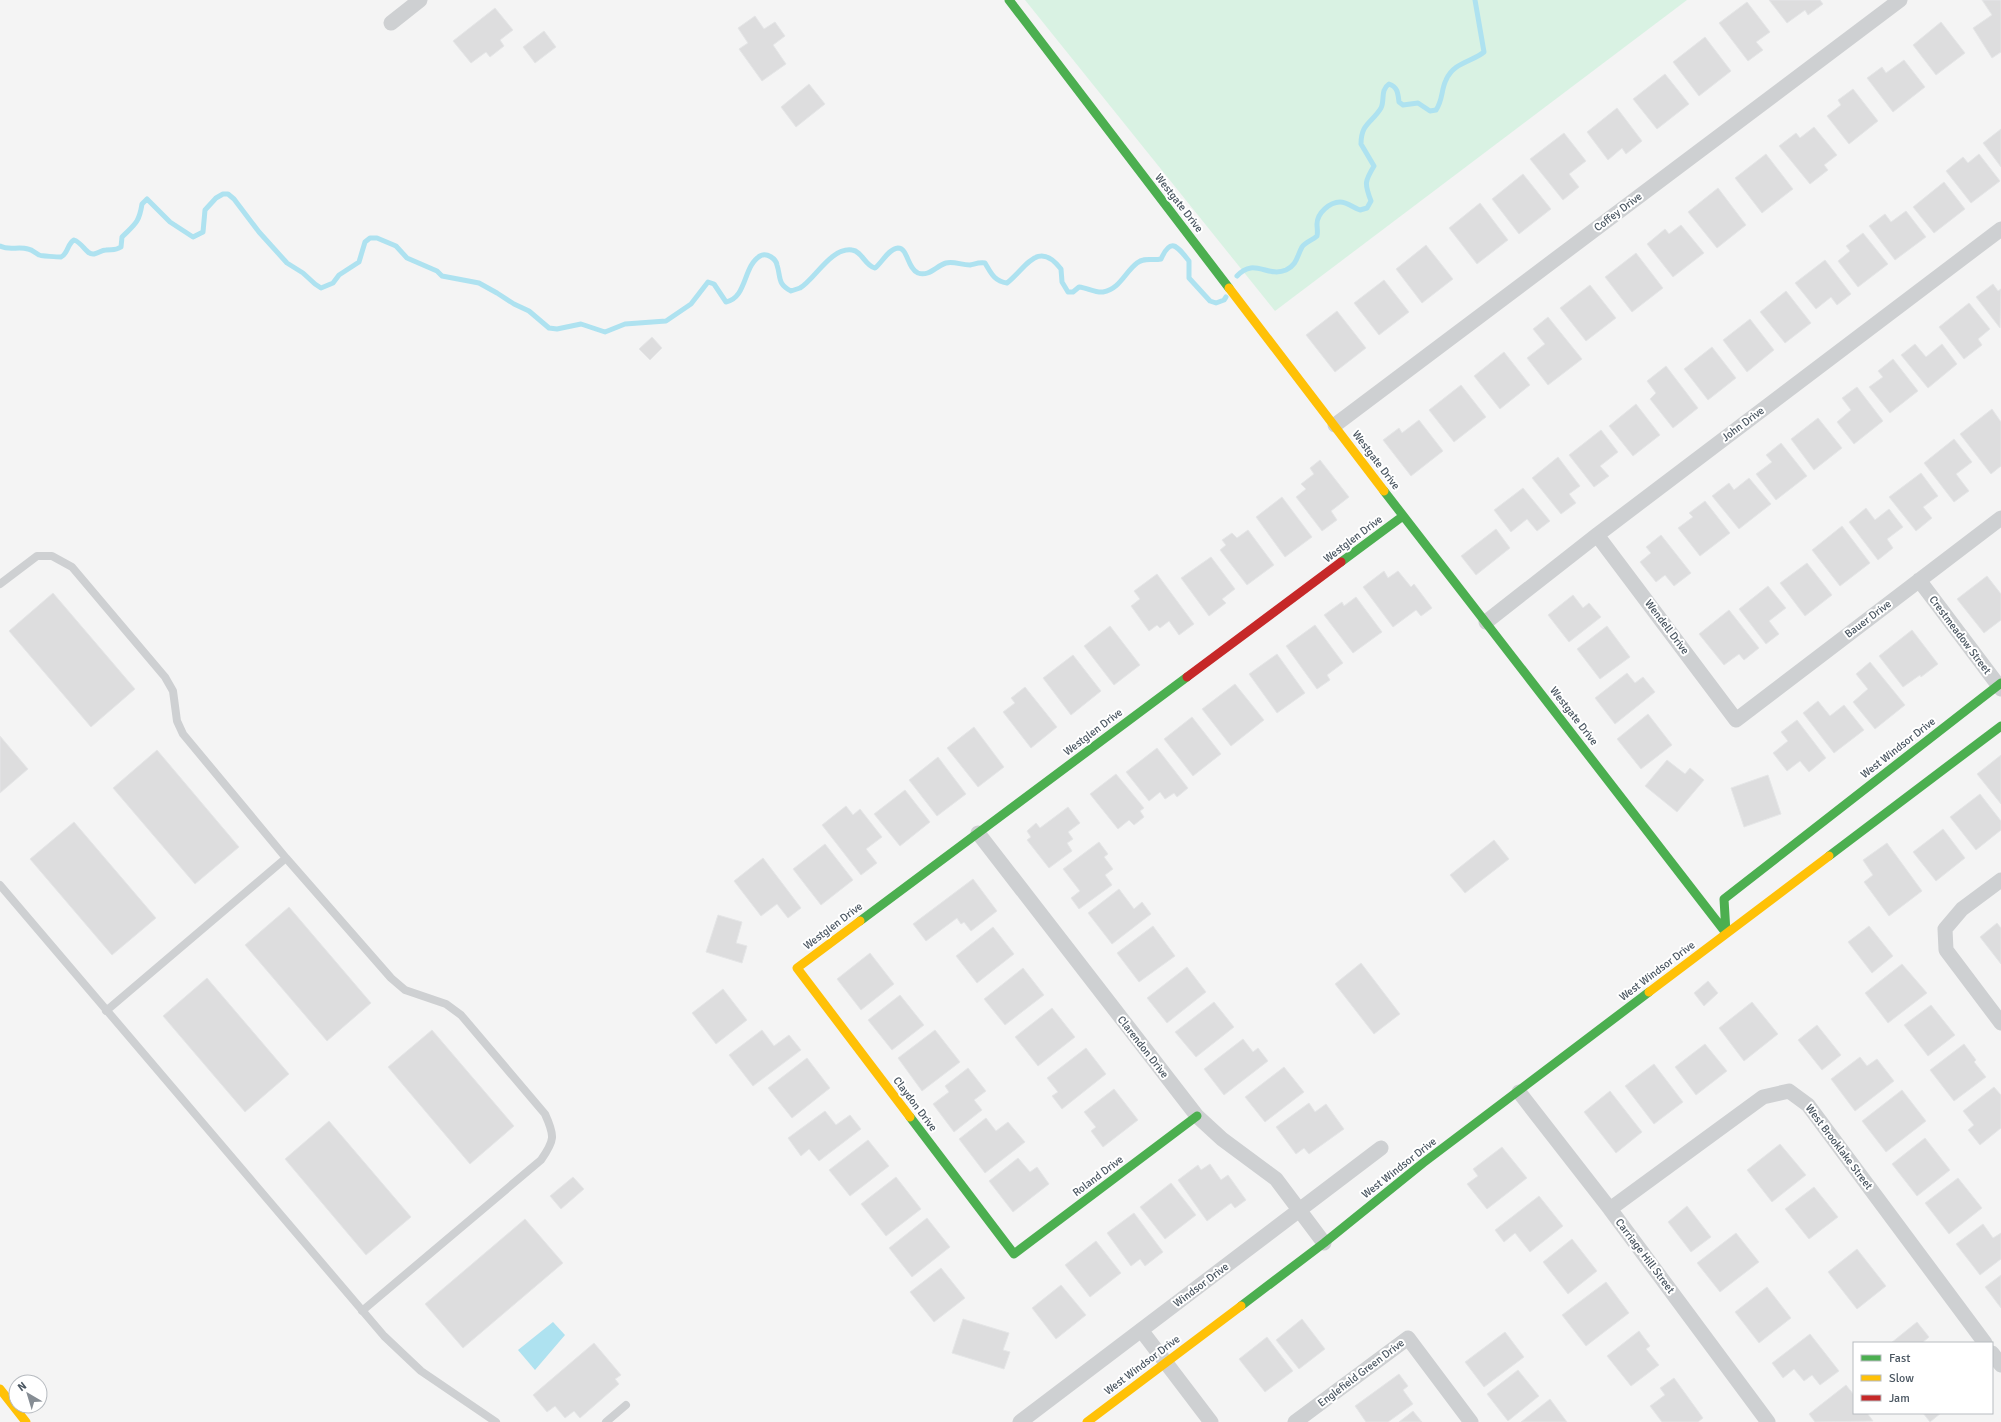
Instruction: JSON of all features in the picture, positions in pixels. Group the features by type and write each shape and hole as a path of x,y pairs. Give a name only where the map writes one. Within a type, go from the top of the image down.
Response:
{"street":[{"path":"391,23 420,0"},
{"name":"Westgate Drive","path":"1009,0 1404,516 1726,933"},
{"name":"Coffey Drive","path":"1335,425 1900,0"},
{"name":"John Drive","path":"1486,622 1597,535 2001,228"},
{"name":"Westglen Drive","path":"797,968 1404,516"},
{"name":"Bauer Drive","path":"1736,720 2001,518"},
{"name":"Wendell Drive","path":"1597,535 1736,720"},
{"name":"Crestmeadow Street","path":"1919,580 2000,686"},
{"name":"West Windsor Drive","path":"1726,933 1724,898 2000,686"},
{"name":"West Windsor Drive","path":"1087,1422 1324,1243 1423,1163 1519,1092 1726,933 2001,726"},
{"name":"Clarendon Drive","path":"978,833 1196,1116 1222,1139 1276,1179 1324,1243"},
{"path":"2001,880 1962,908 1945,929 1946,950 2001,1022"},
{"name":"Claydon Drive","path":"797,968 1014,1254"},
{"name":"West Brooklake Street","path":"1610,1209 1763,1097 1789,1091 1808,1104 1984,1342"},
{"name":"Carriage Hill Street","path":"1519,1092 1610,1209 1768,1422"},
{"name":"Roland Drive","path":"1014,1254 1196,1116"},
{"name":"Windsor Drive","path":"1020,1422 1381,1148"},
{"path":"1141,1330 1211,1422"},
{"name":"Englefield Green Drive","path":"1295,1422 1408,1338 1471,1422"},
{"path":"1993,1354 2001,1365"},
{"path":"0,1389 26,1422"}],"lane":[{"path":"0,584 37,556 52,556 72,567 165,677 173,691 177,721 183,734 286,858 391,978 405,990 446,1004 461,1015 545,1114 553,1132 551,1146 540,1160 362,1311"},
{"path":"106,1010 286,858"},
{"path":"0,885 362,1311 401,1353 421,1371 496,1422"},
{"path":"606,1422 626,1405"}],"green space":[{"path":"1025,0 1687,0 1275,311"}],"water":[{"path":"553,1322 565,1335 535,1370 518,1350"}],"building":[{"path":"1769,0 1820,0 1823,4 1808,15 1805,10 1787,23"},
{"path":"1982,0 2001,0 2001,52 1992,58 1973,28 1992,15"},
{"path":"1747,2 1770,32 1756,42 1763,50 1748,61 1719,23"},
{"path":"495,8 513,30 500,40 504,46 490,57 486,52 471,63 453,41"},
{"path":"755,16 764,29 775,22 785,36 773,45 786,64 762,81 739,49 748,43 738,28"},
{"path":"1941,22 1965,53 1936,75 1913,45"},
{"path":"544,31 556,47 535,63 523,47"},
{"path":"1705,37 1731,71 1699,96 1673,62"},
{"path":"1904,60 1925,87 1893,112 1867,78 1882,67 1886,73"},
{"path":"1665,74 1689,104 1657,129 1633,99"},
{"path":"809,84 825,104 796,127 781,107"},
{"path":"1853,89 1878,121 1849,144 1827,116 1841,105 1838,100"},
{"path":"1617,108 1642,141 1626,154 1622,148 1608,160 1587,132"},
{"path":"1814,127 1837,155 1824,165 1828,170 1810,184 1779,146 1796,133 1800,138"},
{"path":"2001,129 2001,167 1983,143"},
{"path":"1564,133 1586,161 1569,174 1579,187 1563,200 1530,159"},
{"path":"1766,154 1793,189 1762,213 1735,178"},
{"path":"1979,154 2000,181 1971,203 1946,171 1963,157 1968,163"},
{"path":"1523,174 1551,209 1519,234 1492,199"},
{"path":"1944,182 1965,209 1934,233 1913,207"},
{"path":"1718,188 1746,225 1717,248 1688,212"},
{"path":"1480,203 1508,240 1477,264 1449,228"},
{"path":"1906,211 1926,237 1895,260 1869,226 1885,214 1891,222"},
{"path":"1681,225 1704,253 1673,277 1647,244 1665,229 1669,234"},
{"path":"1863,233 1888,264 1858,287 1838,261 1850,251 1846,246"},
{"path":"1426,245 1453,279 1422,303 1396,269"},
{"path":"1636,253 1663,288 1632,312 1605,277"},
{"path":"1825,260 1851,294 1837,305 1831,297 1816,309 1795,283"},
{"path":"1384,280 1409,312 1379,335 1354,303"},
{"path":"1993,284 1998,291 2001,289 2000,328 1976,297"},
{"path":"1590,285 1616,318 1586,341 1560,308"},
{"path":"1786,291 1811,323 1785,343 1760,312"},
{"path":"1969,303 1990,329 1978,339 1982,345 1964,359 1939,327"},
{"path":"1337,311 1366,348 1335,372 1306,335"},
{"path":"1548,317 1582,359 1548,385 1527,358 1545,344 1533,329"},
{"path":"1750,319 1774,350 1747,372 1723,340"},
{"path":"652,337 662,348 650,360 639,349"},
{"path":"1915,344 1926,357 1942,344 1957,364 1928,388 1901,355"},
{"path":"1712,347 1736,378 1708,400 1684,369"},
{"path":"1504,352 1530,385 1500,409 1474,376"},
{"path":"1893,359 1918,391 1890,413 1869,387 1883,377 1878,371"},
{"path":"1666,366 1698,408 1673,428 1650,399 1656,393 1647,381"},
{"path":"1461,385 1486,417 1454,442 1429,410"},
{"path":"1857,387 1883,421 1854,444 1837,422 1851,410 1842,398"},
{"path":"1636,404 1660,435 1633,456 1609,426"},
{"path":"1992,409 2001,422 2001,466 1991,474 1960,434"},
{"path":"1818,418 1842,448 1814,470 1791,439"},
{"path":"1419,420 1443,451 1411,476 1383,440 1399,428 1402,433"},
{"path":"1601,430 1618,452 1600,466 1609,476 1594,487 1569,455"},
{"path":"1954,439 1972,462 1956,474 1969,491 1954,502 1924,463"},
{"path":"1781,443 1807,476 1776,500 1756,474 1772,462 1766,455"},
{"path":"1558,457 1580,486 1569,494 1576,503 1561,514 1532,478"},
{"path":"1320,460 1349,497 1331,511 1337,520 1322,531 1296,497 1306,489 1301,484 1314,474 1310,468"},
{"path":"1921,473 1938,496 1923,507 1932,518 1916,531 1889,497"},
{"path":"1749,478 1771,504 1739,529 1712,496 1729,483 1734,490"},
{"path":"1523,488 1550,521 1537,531 1527,519 1511,532 1494,510"},
{"path":"1282,497 1312,537 1285,557 1256,517"},
{"path":"1705,501 1730,533 1700,556 1678,528 1693,517 1689,513"},
{"path":"1866,508 1875,520 1889,509 1903,527 1887,539 1893,548 1878,560 1849,522"},
{"path":"1842,526 1870,563 1840,586 1812,550"},
{"path":"1496,529 1510,548 1476,575 1461,556"},
{"path":"1248,530 1274,565 1247,585 1220,550 1226,545 1222,540 1232,533 1237,538"},
{"path":"1661,535 1691,573 1674,586 1665,575 1656,582 1640,562 1651,553 1646,547"},
{"path":"1211,557 1235,589 1222,599 1226,603 1209,616 1181,578"},
{"path":"1807,563 1832,595 1805,616 1780,583"},
{"path":"1384,571 1388,578 1398,571 1411,587 1414,584 1432,608 1421,616 1416,610 1393,627 1363,587"},
{"path":"1157,574 1194,624 1179,635 1169,621 1160,628 1157,625 1149,631 1131,606 1140,599 1134,591"},
{"path":"1987,576 2001,594 2001,620 1984,633 1957,599"},
{"path":"1768,586 1786,608 1769,621 1779,634 1766,644 1739,609"},
{"path":"53,593 135,689 91,727 9,631"},
{"path":"1573,595 1583,608 1589,603 1601,617 1569,642 1548,615"},
{"path":"1356,597 1382,632 1353,653 1324,615 1342,602 1344,606"},
{"path":"1729,610 1759,648 1744,660 1739,654 1724,665 1699,634"},
{"path":"1315,625 1343,663 1327,675 1330,680 1317,689 1286,646"},
{"path":"1110,626 1140,665 1114,685 1084,646"},
{"path":"1607,626 1630,657 1600,679 1577,649"},
{"path":"1912,630 1938,664 1921,677 1920,675 1903,687 1879,656"},
{"path":"1277,654 1305,693 1277,713 1249,674"},
{"path":"1073,655 1101,691 1071,715 1043,678"},
{"path":"1870,662 1905,705 1875,729 1853,702 1868,689 1856,674"},
{"path":"1627,673 1635,683 1643,677 1655,692 1615,724 1595,698"},
{"path":"1235,684 1264,720 1231,746 1202,709"},
{"path":"1025,687 1057,727 1031,748 1003,712 1015,703 1011,698"},
{"path":"1818,701 1830,716 1844,705 1864,730 1834,753 1803,713"},
{"path":"1648,714 1672,745 1641,769 1617,739"},
{"path":"1192,717 1221,754 1193,776 1164,739"},
{"path":"1797,720 1826,758 1809,772 1800,761 1787,771 1773,753 1788,741 1781,732"},
{"path":"974,727 1004,767 978,787 947,748"},
{"path":"0,736 28,769 0,793"},
{"path":"1157,748 1188,788 1177,797 1174,793 1165,799 1160,792 1149,801 1126,772"},
{"path":"157,750 239,847 195,884 113,788"},
{"path":"2001,755 2001,804 1977,774"},
{"path":"938,757 966,794 937,816 909,780"},
{"path":"1667,760 1685,774 1690,768 1704,780 1677,812 1645,786"},
{"path":"1116,774 1144,808 1140,811 1144,817 1134,825 1129,820 1118,829 1090,794"},
{"path":"1768,775 1781,814 1744,827 1731,788"},
{"path":"905,790 930,822 900,846 874,814"},
{"path":"1980,794 2001,821 2001,830 1976,850 1950,817"},
{"path":"846,806 853,815 860,809 882,837 866,849 877,863 861,875 822,825"},
{"path":"1068,807 1080,823 1068,832 1073,839 1067,843 1072,851 1049,868 1027,840 1031,837 1027,831 1036,823 1040,828"},
{"path":"74,822 156,918 112,955 30,859"},
{"path":"1943,829 1965,858 1936,881 1913,852"},
{"path":"1494,840 1509,859 1465,893 1450,875"},
{"path":"1099,842 1108,854 1104,857 1113,869 1105,875 1112,885 1079,909 1071,898 1080,891 1063,869"},
{"path":"1887,843 1922,891 1889,916 1864,882 1873,875 1863,860"},
{"path":"825,844 853,880 821,905 793,869"},
{"path":"763,858 801,908 788,918 777,904 761,916 734,881"},
{"path":"973,879 997,911 971,931 964,922 961,924 957,918 926,941 913,924"},
{"path":"1119,889 1134,909 1142,902 1151,914 1112,944 1088,913"},
{"path":"289,907 371,1003 327,1041 245,945"},
{"path":"718,915 742,922 736,943 747,946 742,963 706,952"},
{"path":"1997,923 2001,928 2001,964 1980,937"},
{"path":"1153,926 1175,956 1139,982 1117,953"},
{"path":"1869,926 1893,956 1872,973 1848,942"},
{"path":"993,927 1014,954 977,983 956,956"},
{"path":"870,953 894,984 861,1010 837,979"},
{"path":"1361,963 1400,1014 1374,1034 1335,984"},
{"path":"1902,964 1927,993 1888,1023 1865,993"},
{"path":"1187,967 1206,992 1167,1023 1147,998"},
{"path":"1023,968 1044,995 1005,1025 984,999"},
{"path":"207,978 289,1074 245,1112 163,1016"},
{"path":"1708,981 1718,993 1704,1006 1694,993"},
{"path":"723,989 747,1020 716,1044 692,1013"},
{"path":"900,995 924,1025 892,1050 868,1020"},
{"path":"1214,1002 1234,1027 1196,1057 1175,1032"},
{"path":"1752,1002 1778,1034 1744,1061 1719,1028"},
{"path":"1931,1005 1955,1035 1928,1056 1904,1025"},
{"path":"1052,1008 1075,1037 1038,1066 1015,1037"},
{"path":"1817,1025 1841,1055 1822,1070 1798,1040"},
{"path":"432,1030 514,1126 470,1164 388,1067"},
{"path":"762,1030 774,1046 789,1035 801,1050 753,1086 729,1055"},
{"path":"935,1030 960,1062 922,1091 898,1058"},
{"path":"1243,1039 1253,1052 1258,1048 1268,1061 1224,1095 1204,1069"},
{"path":"1705,1044 1727,1071 1696,1095 1675,1067"},
{"path":"1964,1044 1976,1060 1974,1062 1986,1077 1954,1101 1930,1070"},
{"path":"1086,1048 1106,1074 1062,1109 1052,1096 1058,1092 1047,1078"},
{"path":"1860,1057 1867,1066 1877,1059 1894,1081 1855,1111 1831,1079"},
{"path":"807,1058 830,1088 792,1118 768,1088"},
{"path":"1654,1064 1683,1102 1654,1124 1625,1086"},
{"path":"1284,1067 1304,1092 1265,1122 1245,1097"},
{"path":"968,1068 986,1091 974,1100 982,1110 954,1132 933,1104 949,1092 945,1086"},
{"path":"1994,1087 2001,1095 2001,1128 1980,1145 1968,1130 1974,1125 1963,1111"},
{"path":"1114,1089 1138,1120 1103,1147 1091,1131 1096,1127 1084,1112"},
{"path":"1902,1090 1926,1121 1886,1152 1862,1121"},
{"path":"1610,1091 1642,1132 1616,1153 1584,1112"},
{"path":"1309,1103 1315,1112 1326,1104 1344,1129 1309,1154 1304,1148 1296,1154 1276,1127"},
{"path":"825,1111 836,1125 850,1115 861,1129 819,1161 809,1149 801,1156 788,1138"},
{"path":"986,1118 996,1131 1008,1122 1025,1142 985,1173 959,1139"},
{"path":"329,1121 411,1217 366,1255 285,1159"},
{"path":"1925,1138 1950,1170 1917,1196 1892,1164"},
{"path":"868,1140 889,1166 850,1196 829,1170"},
{"path":"1780,1144 1806,1175 1772,1202 1747,1170"},
{"path":"1502,1147 1527,1178 1487,1209 1467,1184 1478,1176 1473,1169"},
{"path":"1018,1158 1030,1172 1037,1167 1049,1184 1013,1212 989,1181"},
{"path":"1210,1164 1221,1180 1228,1175 1246,1200 1235,1208 1231,1203 1207,1221 1178,1180 1198,1165 1201,1170"},
{"path":"573,1177 584,1189 561,1209 550,1196"},
{"path":"896,1177 921,1209 886,1236 861,1204"},
{"path":"1958,1178 1982,1208 1949,1234 1925,1203"},
{"path":"1171,1183 1196,1215 1165,1239 1140,1207"},
{"path":"1814,1187 1838,1217 1809,1239 1785,1209"},
{"path":"1539,1196 1563,1226 1530,1252 1515,1233 1504,1242 1495,1230"},
{"path":"1687,1206 1711,1237 1691,1252 1668,1222"},
{"path":"1134,1213 1163,1252 1145,1266 1140,1259 1131,1266 1107,1233"},
{"path":"927,1218 950,1247 912,1277 889,1248"},
{"path":"525,1219 563,1263 463,1348 425,1304"},
{"path":"1983,1224 1993,1238 2001,1233 2001,1259 1980,1275 1956,1244"},
{"path":"1736,1233 1759,1262 1720,1292 1697,1263"},
{"path":"1572,1239 1597,1271 1568,1294 1543,1262"},
{"path":"1096,1241 1121,1273 1090,1297 1065,1265"},
{"path":"1857,1249 1886,1286 1857,1309 1828,1272"},
{"path":"941,1268 965,1298 934,1322 910,1292"},
{"path":"2001,1275 2001,1308 1985,1287"},
{"path":"1606,1282 1629,1313 1586,1346 1562,1315"},
{"path":"1061,1285 1086,1315 1056,1339 1032,1308"},
{"path":"1767,1287 1791,1318 1759,1343 1735,1312"},
{"path":"963,1319 1009,1333 1003,1350 1010,1352 1004,1369 952,1353"},
{"path":"1302,1319 1325,1349 1299,1369 1276,1340"},
{"path":"1917,1322 1929,1337 1923,1342 1892,1342"},
{"path":"1639,1331 1650,1346 1646,1349 1659,1365 1631,1386 1607,1356"},
{"path":"1505,1332 1524,1357 1484,1387 1465,1362"},
{"path":"1810,1334 1839,1371 1820,1385 1812,1375 1804,1381 1794,1369 1783,1378 1772,1363"},
{"path":"1267,1337 1293,1371 1265,1392 1239,1359"},
{"path":"594,1343 621,1375 615,1379 619,1384 580,1418 574,1411 565,1418 555,1406 547,1412 533,1395"},
{"path":"1518,1370 1539,1396 1508,1421 1487,1394"},
{"path":"1399,1374 1408,1386 1403,1390 1413,1404 1388,1422 1366,1422 1355,1406"},
{"path":"1674,1378 1703,1418 1698,1422 1662,1422 1650,1406 1665,1395 1660,1388"},
{"path":"1846,1385 1853,1394 1853,1414 1868,1414 1873,1421 1815,1422 1809,1414"},
{"path":"1550,1399 1567,1422 1521,1422"},
{"path":"1413,1411 1422,1422 1399,1422"},
{"path":"1924,1414 1940,1414 1930,1422"}],"waterway":[{"path":"1237,276 1249,268 1273,272 1279,272 1290,268 1295,263 1303,245 1317,236 1319,216 1328,206 1336,202 1343,202 1360,210 1367,208 1371,201 1366,182 1374,166 1361,144 1361,137 1365,127 1381,108 1386,86 1389,84 1394,87 1397,91 1399,102 1403,105 1418,103 1430,111 1436,110 1440,102 1444,84 1449,74 1458,66 1484,52 1475,0"},
{"path":"0,246 7,248 24,248 40,255 61,257 65,254 70,244 74,240 91,254 104,250 117,249 121,247 122,237 136,223 142,204 147,199 170,222 193,237 203,232 205,210 216,198 223,194 228,194 234,199 259,232 287,263 303,273 321,288 333,283 339,275 359,262 365,242 370,238 377,238 396,246 407,258 437,271 442,276 479,283 514,304 529,311 549,328 557,329 581,324 605,332 625,324 666,321 691,304 708,282 714,284 726,302 738,295 750,267 760,256 763,255 771,257 775,260 781,283 791,291 806,284 830,258 844,250 855,251 875,268 888,253 898,248 904,251 914,270 922,274 926,274 946,263 952,262 970,265 985,263 996,278 1007,283 1032,259 1039,256 1046,256 1053,260 1061,269 1062,282 1068,292 1073,292 1079,287 1103,292 1118,284 1140,261 1161,259 1168,248 1174,246 1178,248 1189,261 1189,278 1210,301 1216,303 1224,300 1226,297"}],"traffic: fast":[{"path":"1009,0 1229,288"},
{"path":"1384,491 1726,933"},
{"path":"1341,562 1403,516"},
{"path":"860,921 1187,677"},
{"path":"1726,933 1724,899 2001,683"},
{"path":"1829,856 2001,726"},
{"path":"1241,1306 1324,1243 1423,1163 1649,992"},
{"path":"910,1117 1014,1254 1197,1116"}],"traffic: slow":[{"path":"1229,288 1384,491"},
{"path":"1649,992 1829,856"},
{"path":"860,921 797,968 910,1117"},
{"path":"1087,1422 1241,1306"},
{"path":"0,1389 26,1422"}],"traffic: jam":[{"path":"1187,677 1341,562"}]}
